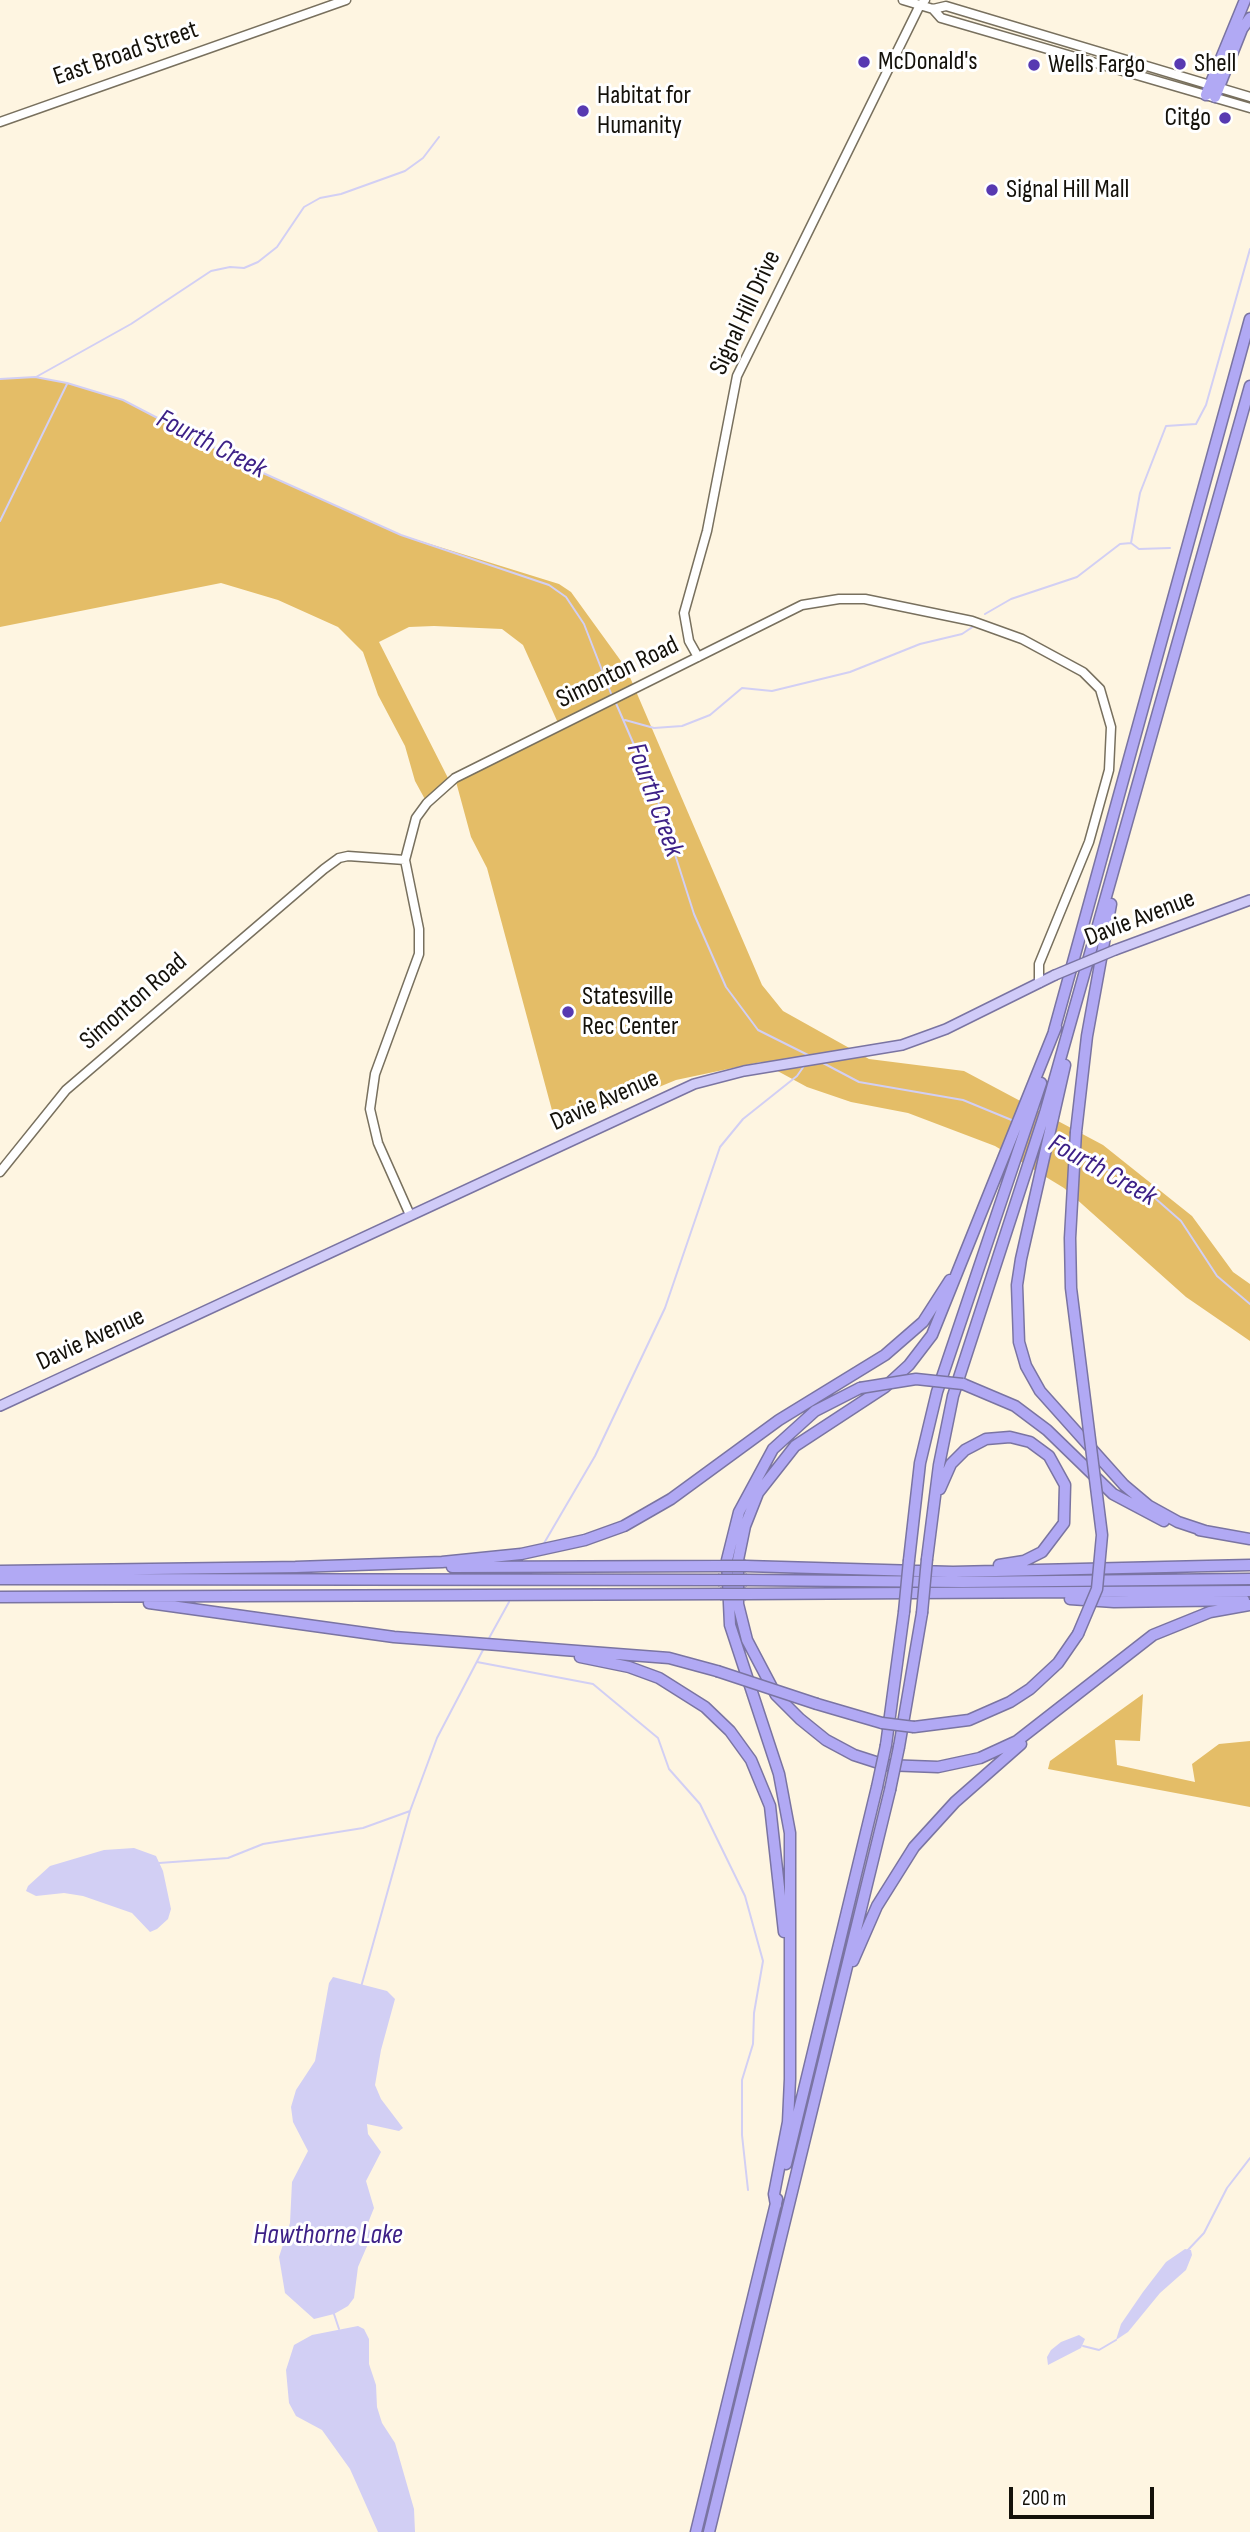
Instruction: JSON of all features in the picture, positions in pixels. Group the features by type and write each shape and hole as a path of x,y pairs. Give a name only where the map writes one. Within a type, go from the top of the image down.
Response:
{"highway":[{"path":"1212,92 1245,0"},
{"path":"1212,92 1250,18"},
{"path":"696,2532 886,1745 920,1463 937,1392 1021,1148 1250,319"},
{"path":"1205,1531 1159,1511 1124,1485 1040,1391 1026,1366 1019,1342 1017,1285 1043,1163 1049,1115 1085,974 1250,386"},
{"path":"61,1598 161,1604 342,1631 473,1644 669,1658 882,1723 914,1727 969,1720 1010,1702 1030,1689 1058,1663 1078,1634 1097,1589 1102,1535 1071,1288 1070,1227 1076,1132 1087,1037 1119,855"},
{"path":"1031,1104 1011,1139 939,1321 919,1353 885,1387 805,1437 764,1483 749,1515 740,1549 737,1583 741,1621 758,1666 784,1704 826,1740 854,1755 879,1763 928,1768 980,1758 1026,1735 1153,1635 1210,1612 1250,1603"},
{"path":"709,2532 890,1790 922,1613 933,1511 953,1396 1030,1155 1049,1115"},
{"path":"296,1567 442,1563 521,1554 567,1544 624,1526 654,1510 771,1425 892,1349 931,1311 970,1239"},
{"path":"776,2205 774,2194 788,2122 790,1833 779,1774 730,1625 727,1560 739,1512 773,1449 815,1411 860,1388 916,1379 963,1384 1001,1398 1032,1417 1113,1494 1170,1524 1250,1539"},
{"path":"933,1511 951,1464 965,1450 986,1439 1010,1437 1030,1442 1049,1456 1065,1485 1067,1505 1063,1523 1042,1552 1024,1561 953,1572"},
{"path":"0,1571 746,1566 953,1572 1250,1565"},
{"path":"0,1579 962,1582 1250,1578"},
{"path":"0,1597 1250,1591"},
{"path":"1000,1594 1114,1602 1250,1603"},
{"path":"538,1649 629,1667 659,1678 705,1707 730,1731 751,1760 763,1784 775,1828 790,2009"},
{"path":"841,1991 877,1906 914,1847 955,1802 1067,1702"}],"main road":[{"name":"Davie Avenue","path":"0,1406 694,1084 782,1065 902,1045 934,1034 1055,975 1115,950 1250,900"}],"street":[{"name":"East Broad Street","path":"0,122 346,0"},
{"path":"903,0 922,3 933,9 941,18 1014,39 1101,59 1212,92 1250,108"},
{"name":"Signal Hill Drive","path":"698,657 689,641 684,613 707,531 734,385 741,364 922,3"},
{"path":"933,9 946,6 1072,46 1101,59"},
{"path":"1014,39 1018,34 1068,49 1072,46"},
{"path":"1212,92 1250,97"},
{"name":"Simonton Road","path":"0,1172 66,1090 339,858 348,856 405,860 416,818 441,788 455,778 802,605 839,599 865,599 998,629 1093,679 1105,700 1111,727 1112,756 1089,842 1039,964 1039,983"},
{"path":"405,860 420,937 419,954 375,1074 370,1109 378,1143 410,1215"}],"shaded area":[{"path":"35,377 67,383 123,400 263,473 401,535 559,584 571,592 626,668 762,985 783,1011 869,1059 964,1071 1103,1145 1192,1216 1233,1272 1250,1284 1250,1341 1186,1297 1064,1188 995,1146 908,1113 851,1102 807,1087 761,1062 676,1080 557,1129 487,868 471,837 455,778 558,723 523,645 502,629 434,626 409,627 379,642 450,782 427,803 415,781 405,746 378,695 363,652 338,627 278,600 221,583 0,627 0,379"},
{"path":"1143,1694 1140,1741 1115,1740 1117,1765 1195,1782 1192,1764 1219,1744 1250,1741 1250,1807 1048,1769 1050,1761"}],"water":[{"path":"134,1848 156,1856 163,1871 171,1909 168,1919 150,1932 132,1913 83,1896 64,1893 36,1896 26,1891 50,1866 104,1850"},
{"name":"Hawthorne Lake","path":"333,1977 387,1991 395,1999 375,2085 381,2099 403,2128 399,2131 367,2124 368,2134 381,2152 366,2181 374,2208 368,2223 371,2237 358,2267 354,2298 348,2306 334,2314 314,2319 285,2293 279,2257 290,2223 292,2182 308,2151 293,2122 291,2107 296,2090 315,2061 329,1983"},
{"path":"1185,2249 1191,2250 1192,2255 1186,2270 1160,2293 1128,2332 1116,2340 1121,2324 1143,2292 1166,2262"},
{"path":"358,2326 364,2329 369,2339 369,2364 376,2385 377,2407 382,2423 395,2443 414,2509 415,2532 378,2532 350,2469 322,2430 296,2416 289,2403 286,2370 294,2345 312,2335"},
{"path":"1079,2335 1085,2339 1081,2348 1048,2365 1047,2357 1051,2350 1061,2342"}],"waterway":[{"path":"36,377 131,324 211,271 230,267 244,268 258,262 277,247 304,207 320,198 341,194 405,171 423,158 439,137"},
{"path":"985,614 1011,599 1077,577 1120,544 1131,543 1140,493 1166,426 1196,424 1206,405 1250,249"},
{"name":"Fourth Creek","path":"0,379 35,377 67,383 123,400 263,473 401,535 549,585 566,597 584,624 612,696"},
{"path":"0,521 67,384"},
{"path":"1131,543 1139,549 1170,548"},
{"path":"625,720 654,728 682,726 710,715 742,688 772,691 850,672 920,644 962,634 974,626"},
{"name":"Fourth Creek","path":"615,701 657,798 694,914 726,987 758,1030 812,1057"},
{"name":"Fourth Creek","path":"823,1063 859,1082 963,1100 1014,1121"},
{"path":"543,1545 595,1456 665,1308 720,1147 743,1119 797,1076 804,1066"},
{"name":"Fourth Creek","path":"1052,1142 1072,1153"},
{"name":"Fourth Creek","path":"1080,1158 1118,1174 1148,1192 1181,1221 1217,1276 1250,1304"},
{"path":"488,1640 509,1602"},
{"path":"361,1987 410,1811 437,1738 484,1648"},
{"path":"477,1662 593,1684 658,1738 669,1769 700,1804 745,1896 763,1961 754,2013 753,2044 742,2080 742,2135 748,2190"},
{"path":"159,1863 228,1858 263,1844 363,1828 410,1811"},
{"path":"1187,2251 1204,2233 1227,2188 1250,2158"},
{"path":"334,2314 339,2329"},
{"path":"1083,2346 1099,2350 1116,2340"}],"place":[{"name":"McDonald's","path":"864,62"},
{"name":"Shell","path":"1180,64"},
{"name":"Wells Fargo","path":"1034,65"},
{"name":"Habitat for Humanity","path":"583,111"},
{"name":"Citgo","path":"1225,118"},
{"name":"Signal Hill Mall","path":"992,190"},
{"name":"Statesville Rec Center","path":"568,1012"}]}
